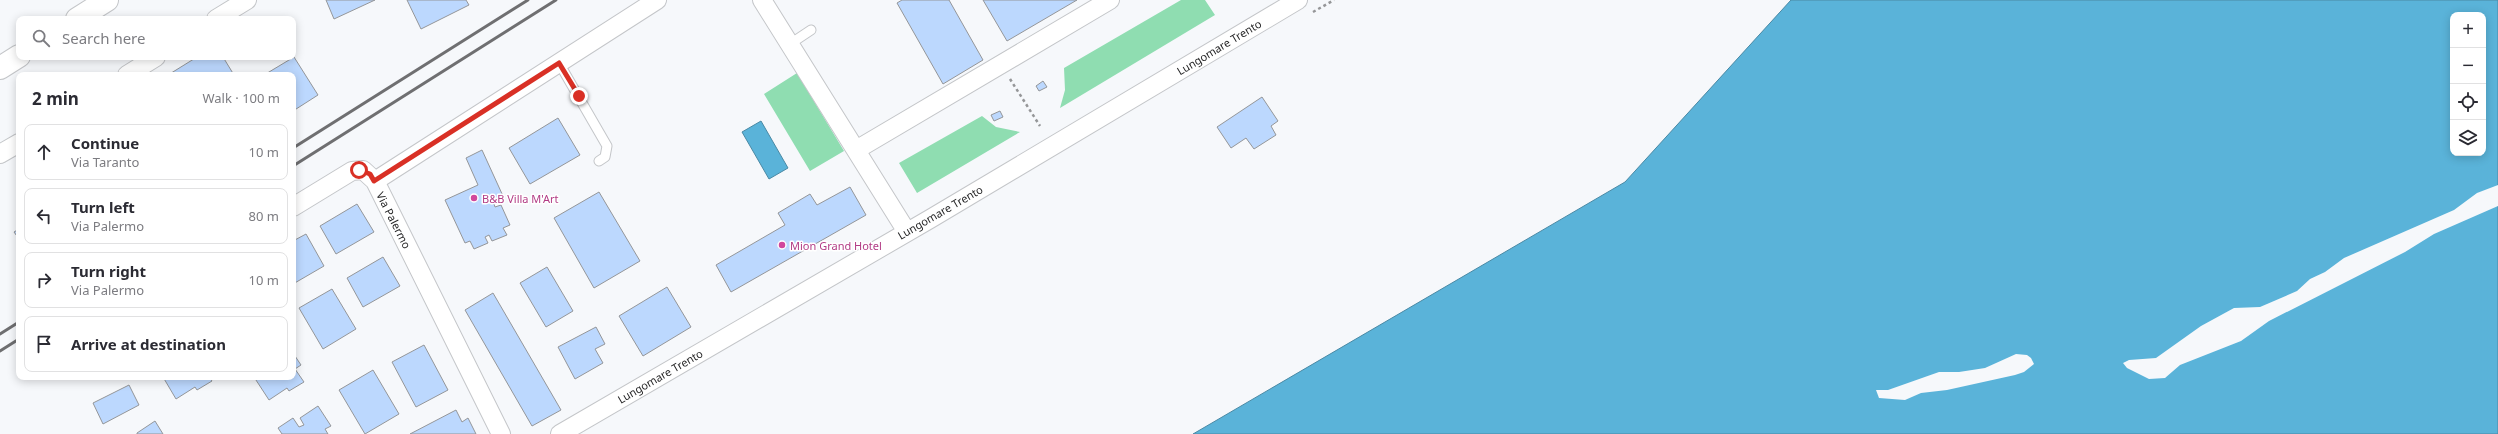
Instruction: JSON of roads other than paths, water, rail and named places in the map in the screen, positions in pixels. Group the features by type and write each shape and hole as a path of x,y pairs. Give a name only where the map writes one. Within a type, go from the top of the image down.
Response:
{"main road":[{"path":"82,16 107,0"}],"street":[{"path":"221,16 247,0"},
{"name":"Via Palermo","path":"501,434 374,181 657,0"},
{"path":"762,0 907,232"},
{"path":"856,150 1110,0"},
{"name":"Lungomare Trento","path":"560,434 907,232 1298,0"},
{"path":"132,72 151,60"},
{"path":"0,154 16,145"},
{"path":"296,205 352,171 363,170 374,181"}],"lane":[{"path":"790,44 811,30"},
{"path":"559,63 607,146 605,157 599,161"}],"water":[{"path":"1791,0 2498,0 2498,434 1193,434 1625,182"},
{"path":"761,121 788,168 769,179 742,132"}],"railway":[{"path":"296,146 528,0"},
{"path":"296,164 556,0"},
{"path":"0,334 16,324"},
{"path":"0,351 16,341"}],"place":[{"name":"B&B Villa M'Art","path":"474,198"},
{"name":"Mion Grand Hotel","path":"782,245"}]}
